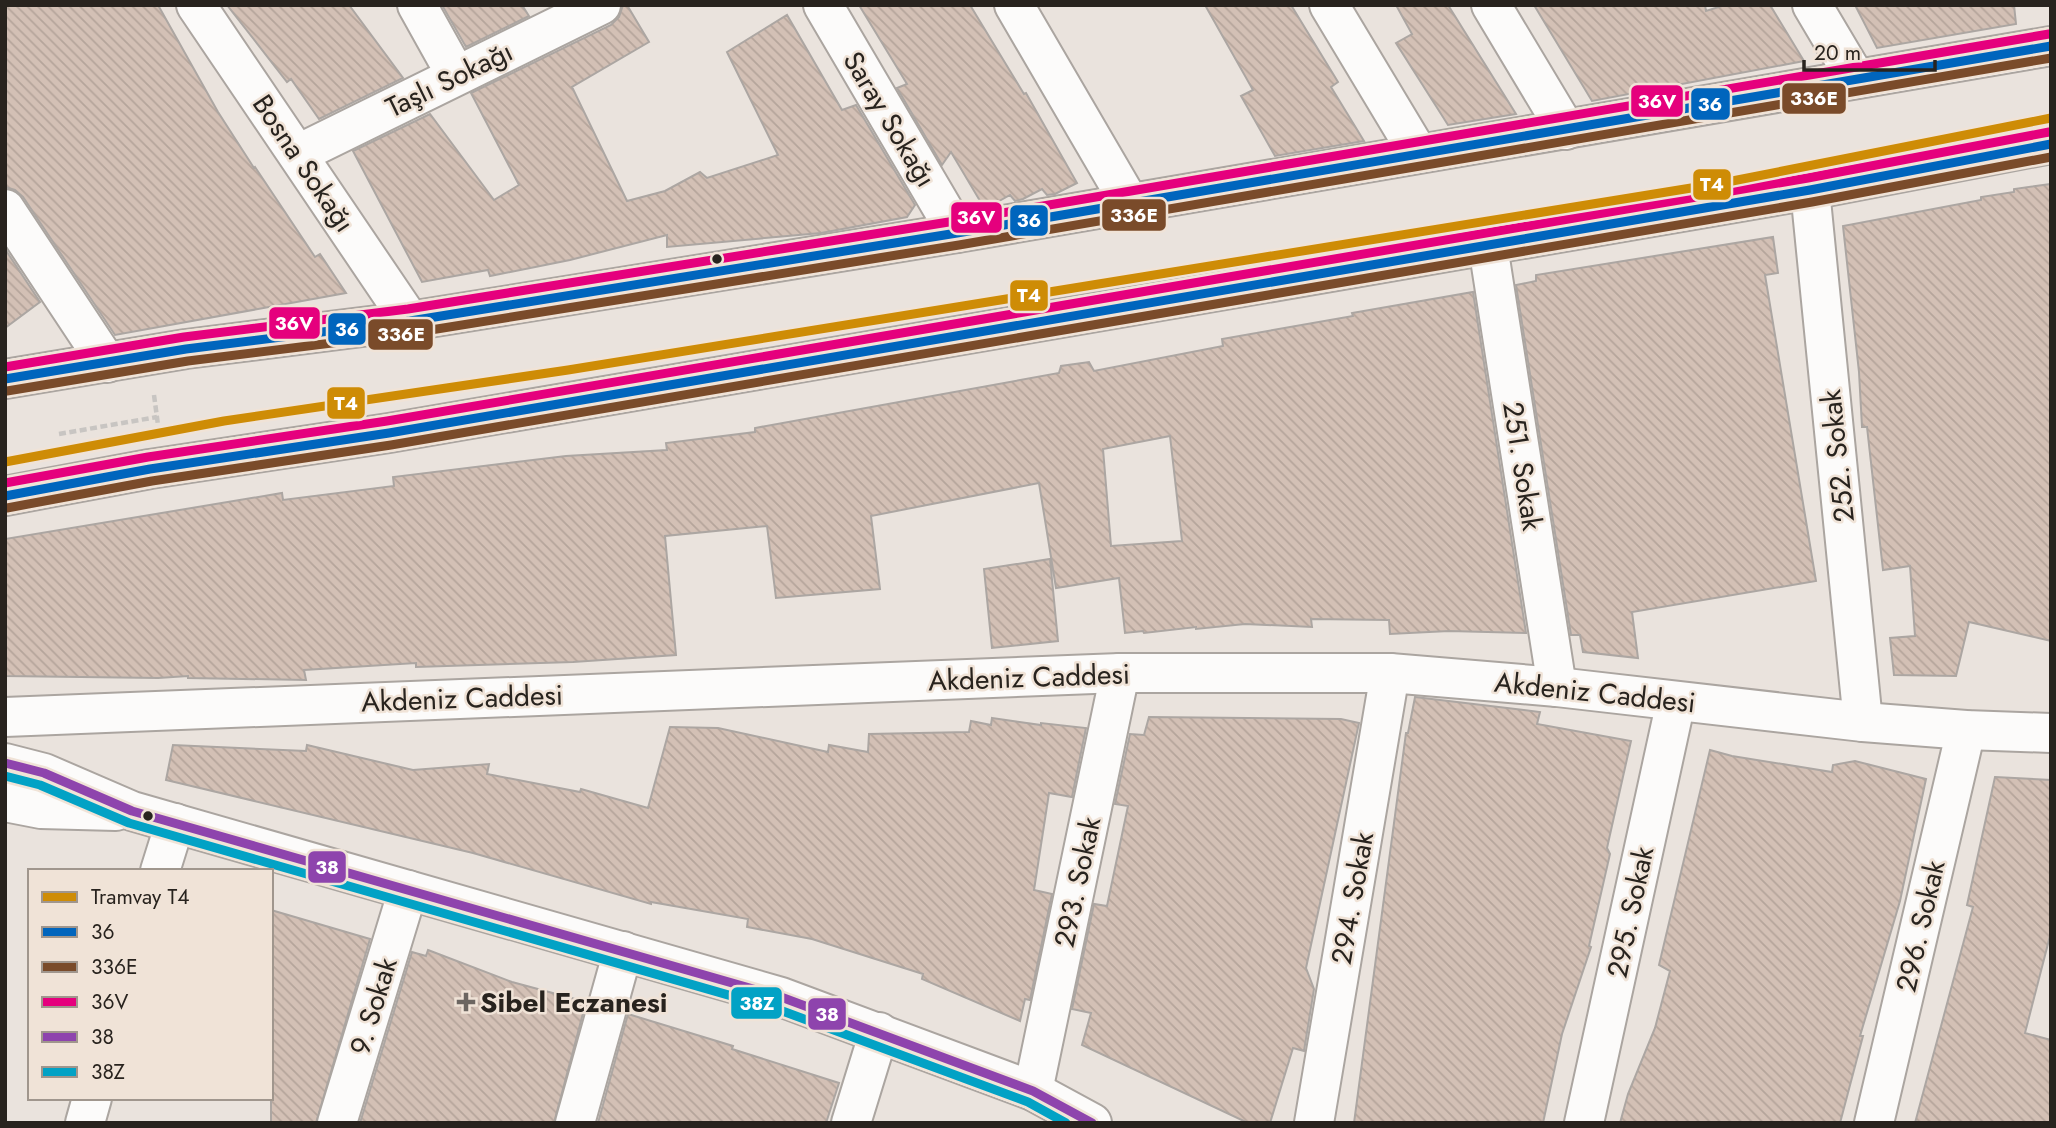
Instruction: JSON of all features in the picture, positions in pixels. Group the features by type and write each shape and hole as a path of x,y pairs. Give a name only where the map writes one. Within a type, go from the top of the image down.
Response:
{"street":[{"name":"Bosna Sokağı","path":"196,5 410,321"},
{"path":"417,5 456,75"},
{"name":"Taşlı Sokağı","path":"298,153 601,5"},
{"name":"Saray Sokağı","path":"823,5 957,233"},
{"path":"1014,5 1129,202"},
{"path":"1329,5 1418,153"},
{"path":"1491,5 1566,130"},
{"path":"1812,5 1856,79"},
{"path":"5,379 149,355 410,321 957,233 2051,46"},
{"path":"5,496 1362,265 1488,246 1810,190 2051,144"},
{"name":"252. Sokak","path":"1810,190 1863,722"},
{"path":"5,209 107,363"},
{"name":"251. Sokak","path":"1488,246 1558,687"},
{"name":"Akdeniz Caddesi","path":"5,717 1120,673 1390,673 1558,687 1863,722 2051,733"},
{"name":"293. Sokak","path":"1033,1091 1120,673"},
{"name":"294. Sokak","path":"1314,1123 1390,673"},
{"name":"295. Sokak","path":"1584,1123 1676,701"},
{"name":"296. Sokak","path":"1874,1123 1966,730"},
{"path":"5,763 44,773 132,811 780,997 1033,1091 1092,1123"},
{"path":"5,802 41,809 132,811"},
{"path":"161,869 175,823"},
{"name":"9. Sokak","path":"337,1123 408,890"},
{"path":"575,1123 623,951"},
{"path":"851,1123 879,1032"},
{"path":"85,1123 91,1100"}],"path":[{"path":"149,355 166,467"},
{"path":"59,434 157,417"}],"building":[{"path":"5,5 158,5 218,112 254,168 315,257 320,254 346,293 115,335 23,197 15,190 5,187"},
{"path":"227,5 349,5 403,78 319,119 291,79 287,82"},
{"path":"442,5 522,5 529,16 466,47"},
{"path":"623,5 627,5 649,42 572,87 627,201 665,191 700,172 707,178 778,155 727,52 787,15 842,110 856,105 915,205 907,217 821,233 667,247 667,235 570,260 490,276 488,270 422,282 353,151 430,114 494,200 519,185 471,93 611,25 619,17"},
{"path":"859,5 970,5 1024,94 1026,93 1077,183 1055,194 1047,195 1042,189 1023,199 1015,201 1010,195 992,205 983,206 951,152 942,165 897,88 907,84"},
{"path":"1205,5 1291,5 1338,82 1331,87 1364,141 1275,156 1241,96 1253,90"},
{"path":"1396,5 1448,5 1516,114 1448,125 1396,43 1412,34"},
{"path":"1534,5 1705,5 1706,11 1725,5 1770,5 1804,61 1592,101"},
{"path":"1855,5 2014,5 2016,24 1877,48"},
{"path":"2051,184 2051,641 1969,622 1956,676 1894,675 1890,638 1915,636 1910,566 1883,570 1867,427 1862,427 1859,372 1843,226 1981,200 1981,197 2014,192 2014,189"},
{"path":"1773,237 1778,273 1765,275 1816,581 1632,612 1638,658 1583,652 1580,635 1571,635 1516,285 1536,281 1536,275"},
{"path":"5,249 40,302 5,328"},
{"path":"1473,292 1526,633 1449,631 1390,634 1389,620 1311,619 1312,627 1245,624 1125,633 1119,578 1056,588 1039,483 871,516 880,589 776,598 767,526 665,536 676,655 573,662 416,667 416,663 304,670 306,680 188,676 5,676 5,539 282,493 283,500 394,486 393,477 566,456 667,450 666,443 755,432 755,428 1059,373 1061,366 1089,362 1094,371 1223,346 1222,339 1353,316 1352,313","holes":["1170,436 1182,541 1111,546 1103,449"]},
{"path":"1050,559 1058,641 992,648 984,569"},
{"path":"1415,697 1540,712 1537,724 1631,741 1607,848 1610,854 1589,946 1591,947 1562,1034 1543,1123 1354,1123 1406,733"},
{"path":"1149,717 1341,719 1359,723 1306,968 1314,989 1304,1051 1293,1048 1270,1123 1248,1123 1082,1045 1091,1013 1072,1009 1094,904 1107,906 1128,806 1115,804 1130,734 1144,735"},
{"path":"992,718 1086,728 1072,797 1049,793 1034,890 1052,894 1030,1000 1025,999 1020,1021 922,979 923,974 812,939 747,927 748,919 651,904 473,853 166,780 173,745 306,751 307,745 413,770 489,764 487,774 580,792 581,789 648,808 670,727 718,728 828,752 829,745 868,752 869,734 969,732 971,721 991,725"},
{"path":"1710,750 1832,772 1833,765 1855,761 1926,779 1900,901 1860,1036 1863,1036 1840,1123 1620,1123 1628,1094 1655,1028 1670,971 1659,965"},
{"path":"1995,777 2051,780 2051,932 2025,1033 2051,1040 2051,1123 1915,1123 1973,907 1967,905"},
{"path":"273,911 370,939 316,1123 271,1123"},
{"path":"428,950 512,982 586,1002 554,1123 360,1123 412,952 426,956"},
{"path":"628,1014 733,1046 732,1049 839,1083 826,1123 598,1123"}],"tram line":[{"name":"T4","path":"5,462 224,421 568,370 1722,183 2051,118"}],"transit line":[{"name":"36V","path":"5,367 184,337 408,309 955,221 2049,34"},
{"name":"36","path":"5,379 186,349 410,321 957,233 2051,46"},
{"name":"336E","path":"7,391 188,361 412,333 959,245 2051,58"},
{"name":"36V","path":"5,483 148,457 387,421 1808,178 2049,132"},
{"name":"36","path":"5,496 150,469 389,433 1810,190 2051,144"},
{"name":"336E","path":"7,508 152,481 391,445 1812,202 2051,157"},
{"name":"38","path":"5,763 44,773 132,811 781,997 1033,1091 1092,1123"},
{"name":"38Z","path":"5,776 40,785 129,823 777,1009 1028,1102 1066,1123"}],"place":[{"name":"Sibel Eczanesi","path":"466,1002"}]}
